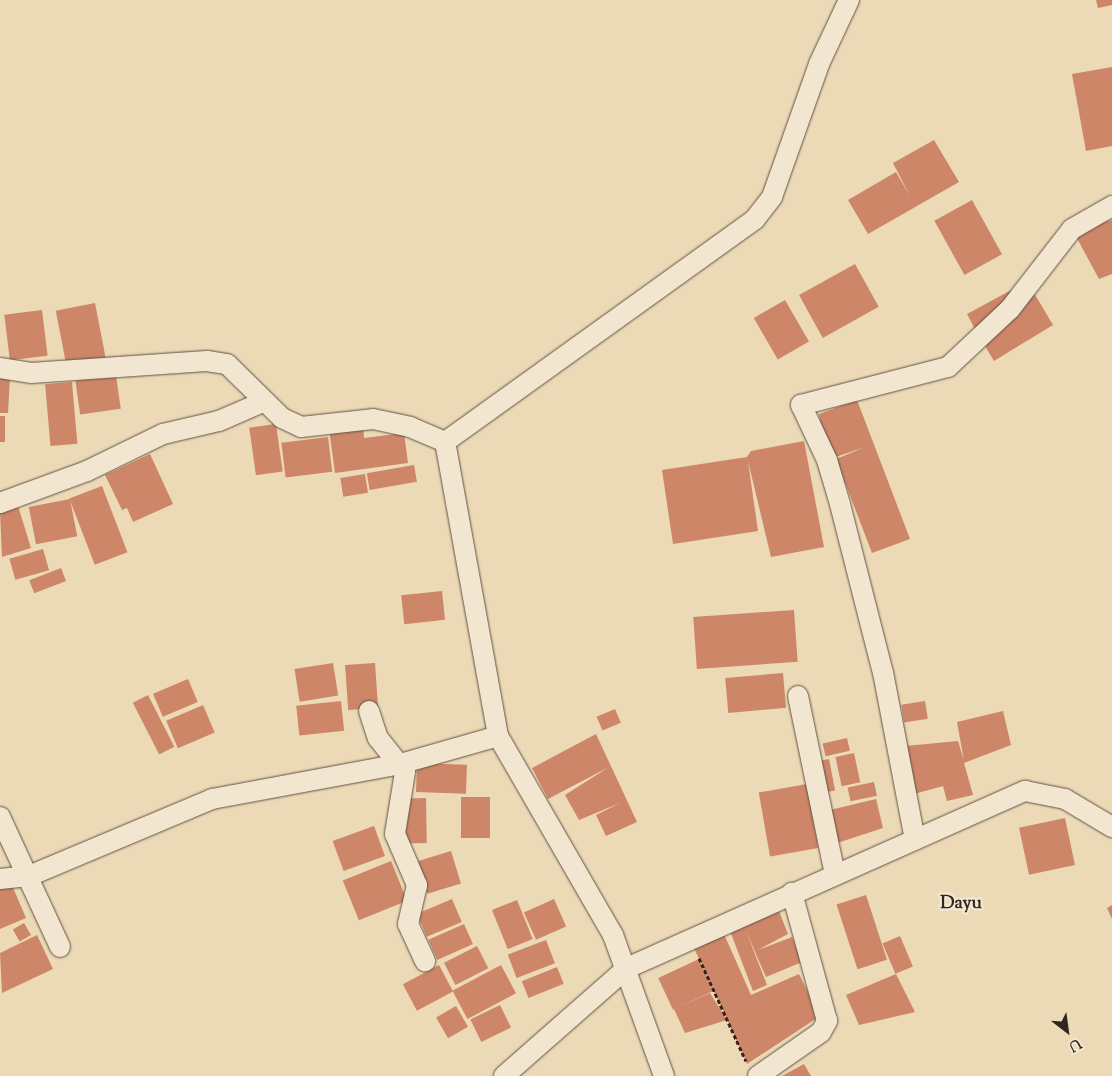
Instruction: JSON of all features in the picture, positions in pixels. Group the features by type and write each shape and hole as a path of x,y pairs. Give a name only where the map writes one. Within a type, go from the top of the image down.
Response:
{"street":[{"path":"445,442 755,219 772,197 819,64 849,0"},
{"path":"915,840 883,672 840,504 827,460 801,405 948,368 1010,309 1072,229 1112,206"},
{"path":"0,368 31,373 206,361 228,364 263,402 282,418 300,427 373,419 410,427 445,442"},
{"path":"0,503 88,471 163,434 219,421 263,402"},
{"path":"445,442 498,736 613,936 627,968 664,1076"},
{"path":"798,696 834,874"},
{"path":"369,711 378,738 400,764 405,780 395,834 417,885 408,924 425,961"},
{"path":"0,879 29,876 200,802 400,764 498,736"},
{"path":"504,1076 627,968 689,937 1025,791 1065,799 1112,827"},
{"path":"0,817 29,876 60,947"},
{"path":"754,1073 821,1032 826,1021 792,893"}],"path":[{"path":"689,937 754,1073"}],"building":[{"path":"1096,0 1112,0 1112,5 1098,8"},
{"path":"1112,67 1112,146 1086,151 1072,74"},
{"path":"934,140 959,182 868,234 848,200 896,172 910,196 893,163"},
{"path":"972,200 1002,254 964,275 934,221"},
{"path":"1112,220 1112,274 1099,279 1072,229"},
{"path":"855,264 879,307 823,338 799,295"},
{"path":"1016,288 976,331 967,314"},
{"path":"1034,293 1053,325 994,361 985,346"},
{"path":"785,300 809,342 778,360 754,318"},
{"path":"95,303 106,360 67,368 56,311"},
{"path":"42,310 48,356 10,360 4,315"},
{"path":"116,375 121,409 80,414 75,381"},
{"path":"0,377 10,377 8,413 0,413"},
{"path":"72,382 77,444 51,446 45,384"},
{"path":"857,400 910,539 872,553 836,459 865,447 827,460 819,414"},
{"path":"0,416 5,416 5,442 0,442"},
{"path":"276,424 283,472 256,475 249,428"},
{"path":"363,424 364,438 404,433 408,463 335,473 329,429"},
{"path":"328,437 332,472 286,477 281,443"},
{"path":"804,441 824,547 771,557 748,461 758,531 673,544 662,470 747,457 751,451"},
{"path":"150,454 173,504 133,522 127,508 122,510 105,475"},
{"path":"414,465 417,482 370,490 367,473"},
{"path":"365,474 368,493 343,497 340,478"},
{"path":"102,486 127,552 95,565 69,499"},
{"path":"70,499 77,536 36,544 29,507"},
{"path":"18,506 31,548 2,557 0,511"},
{"path":"43,549 49,570 15,580 9,559"},
{"path":"61,568 66,581 34,593 29,580"},
{"path":"442,591 445,620 404,624 401,595"},
{"path":"794,610 798,662 697,669 693,617"},
{"path":"333,663 338,696 300,702 294,669"},
{"path":"375,663 378,708 348,710 345,665"},
{"path":"783,673 786,708 728,713 725,678"},
{"path":"188,679 198,702 163,717 153,694"},
{"path":"148,695 174,747 159,754 133,703"},
{"path":"341,701 344,731 299,736 296,706"},
{"path":"925,701 928,719 904,723 901,705"},
{"path":"203,705 215,733 178,748 166,721"},
{"path":"615,709 621,723 602,731 597,717"},
{"path":"1003,711 1011,745 964,763 973,795 947,801 943,786 914,794 895,747 958,741 964,761 957,722"},
{"path":"596,734 637,822 606,836 596,815 620,803 579,820 565,795 609,767 548,799 532,768"},
{"path":"847,738 850,751 826,756 823,744"},
{"path":"854,753 860,782 842,786 835,757"},
{"path":"829,759 835,790 823,793 817,761"},
{"path":"417,763 467,765 466,794 416,792"},
{"path":"874,782 877,796 851,801 848,788"},
{"path":"807,784 818,848 770,857 759,793"},
{"path":"461,797 490,797 490,838 461,838"},
{"path":"404,798 426,798 427,843 405,843"},
{"path":"876,799 883,828 828,846 830,810"},
{"path":"1065,818 1075,865 1029,875 1019,828"},
{"path":"374,826 385,856 344,871 333,841"},
{"path":"451,851 461,884 427,894 418,861"},
{"path":"391,861 407,901 359,920 343,880"},
{"path":"11,883 26,918 0,929 0,888"},
{"path":"866,895 887,960 858,969 837,905"},
{"path":"452,899 462,922 427,937 417,914"},
{"path":"554,899 566,926 536,940 524,912"},
{"path":"517,900 533,939 508,949 492,910"},
{"path":"1112,905 1112,919 1107,908"},
{"path":"777,906 788,934 758,950 792,937 802,962 766,977 746,931 767,985 753,991 730,931"},
{"path":"24,923 31,935 20,942 13,930"},
{"path":"464,924 473,944 437,960 428,940"},
{"path":"724,934 751,995 799,974 820,1016 747,1064 689,937"},
{"path":"37,935 53,969 2,993 0,953"},
{"path":"900,936 913,966 895,974 883,943"},
{"path":"546,940 555,963 517,978 508,955"},
{"path":"477,946 488,968 455,985 444,963"},
{"path":"699,959 714,991 673,1010 658,978"},
{"path":"439,965 453,991 417,1011 403,984"},
{"path":"501,965 516,993 467,1019 452,991"},
{"path":"557,967 564,984 529,998 522,981"},
{"path":"896,974 915,1012 859,1025 846,995"},
{"path":"710,993 727,1020 685,1033 674,1009"},
{"path":"500,1005 511,1027 481,1042 470,1019"},
{"path":"456,1006 468,1027 448,1038 436,1017"},
{"path":"804,1064 811,1076 782,1076"}],"district":[{"name":"Dayu","path":"961,904"}]}
